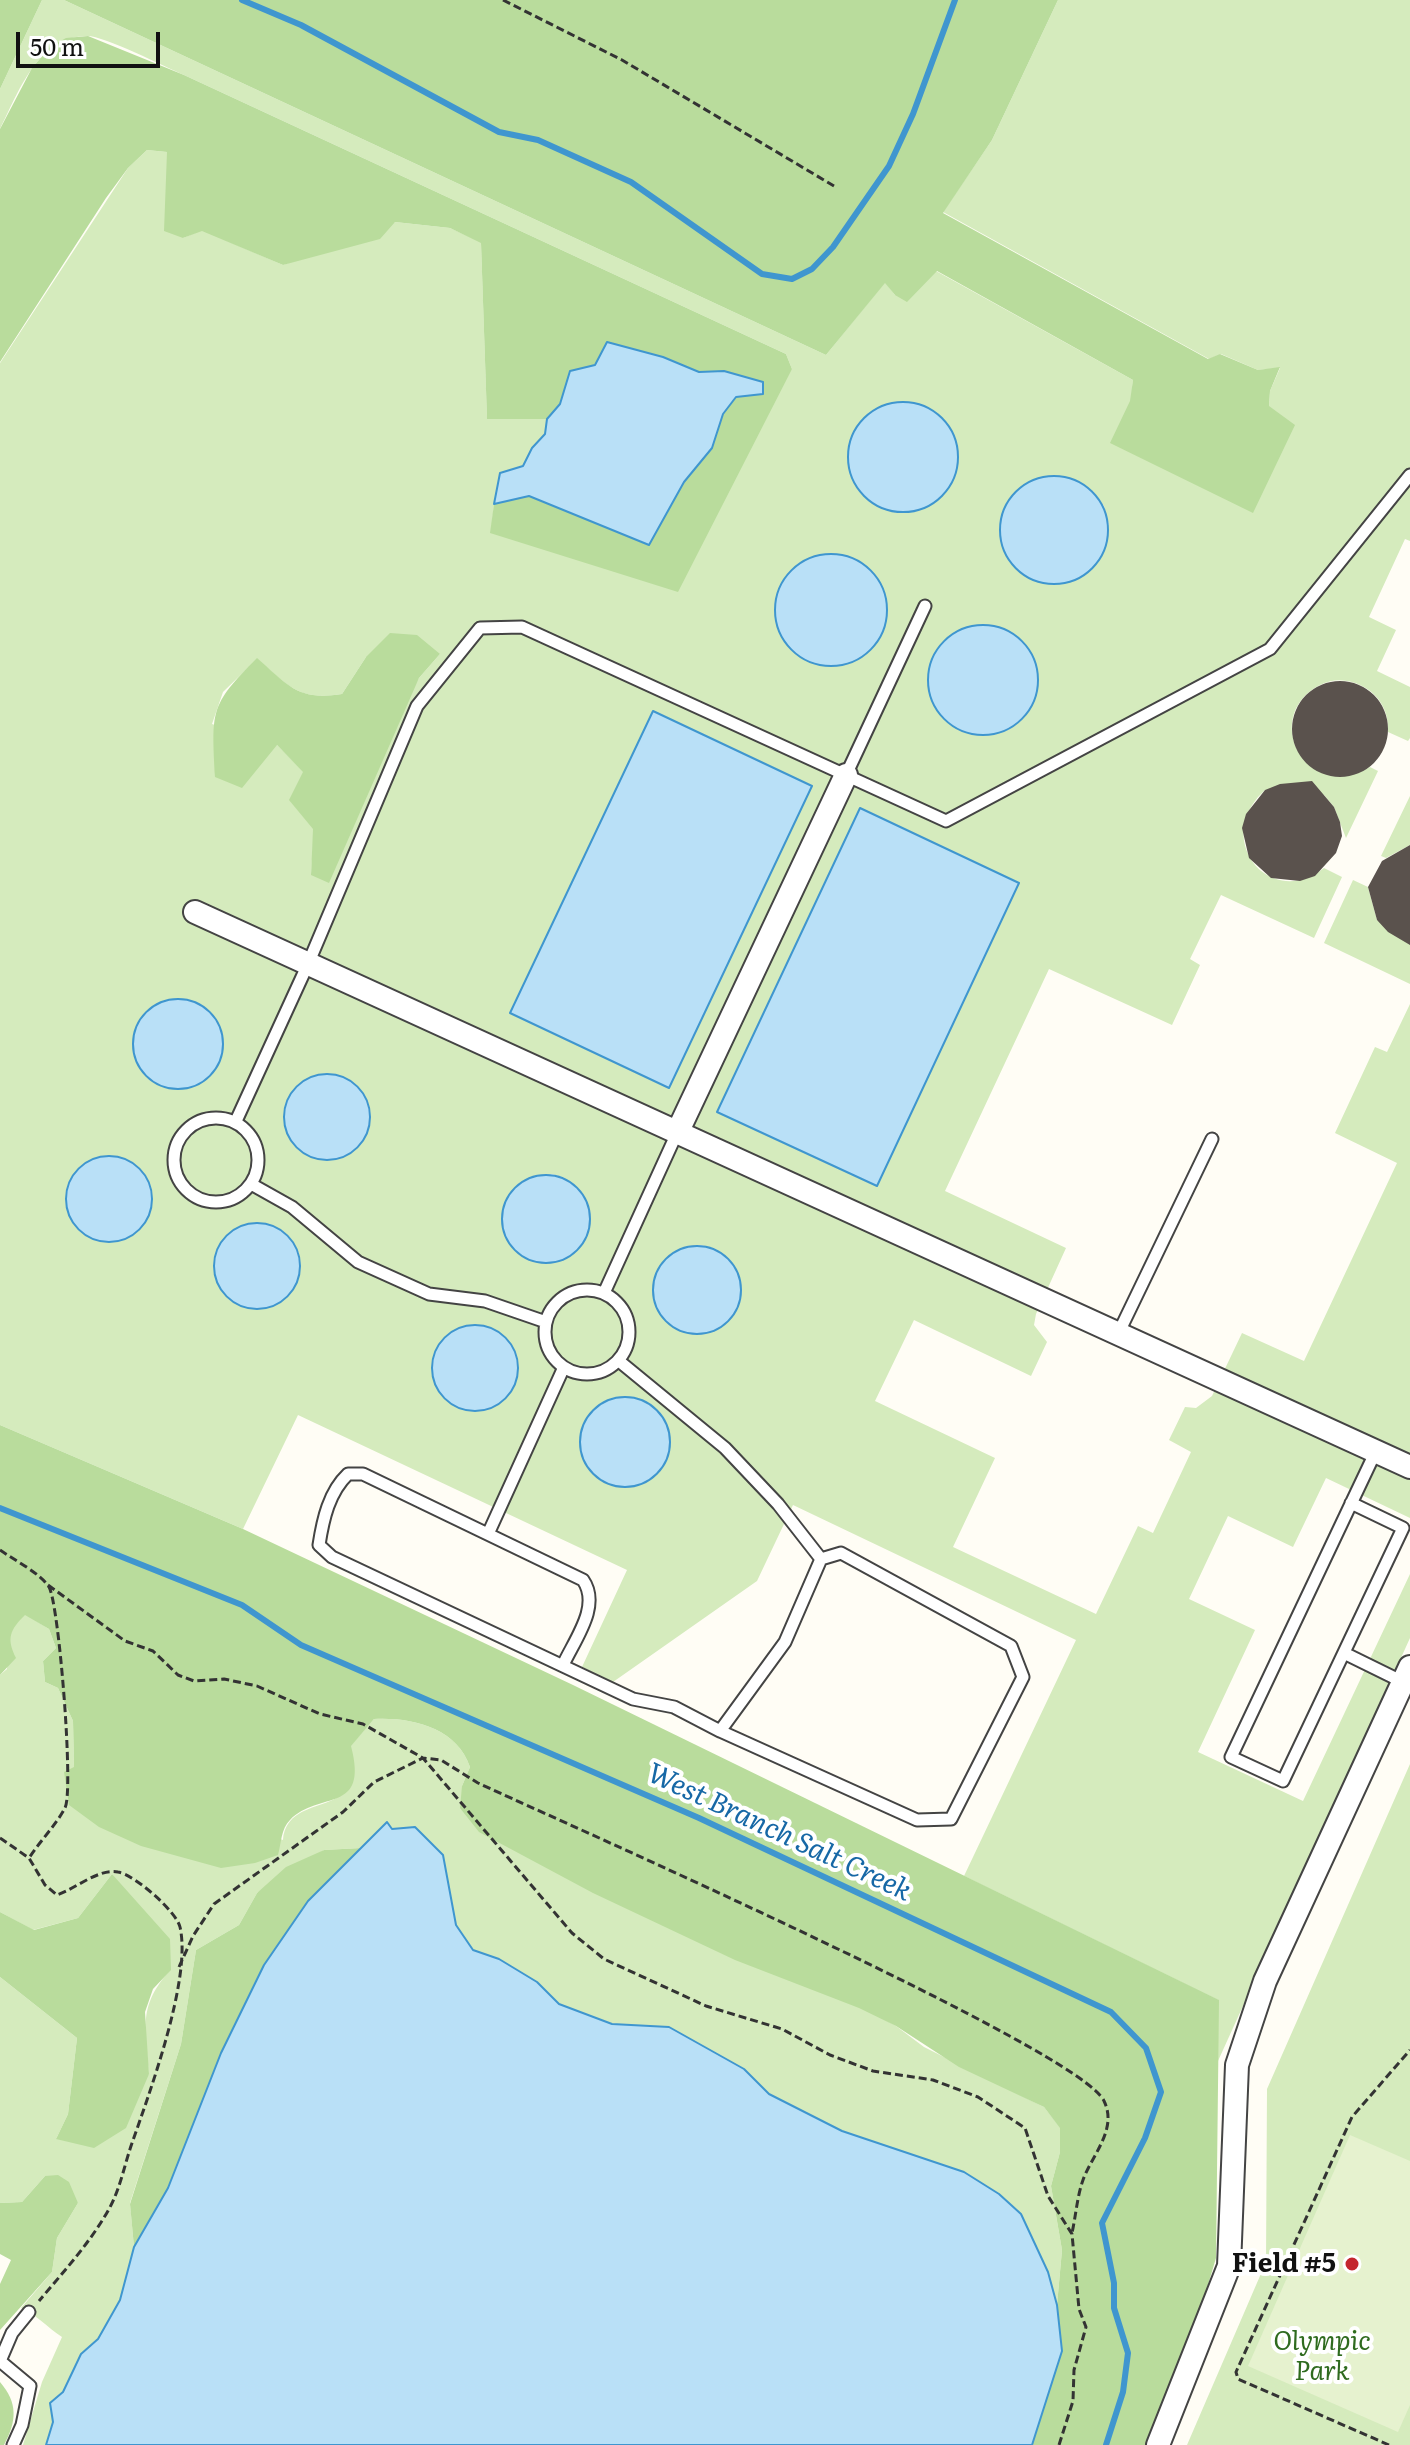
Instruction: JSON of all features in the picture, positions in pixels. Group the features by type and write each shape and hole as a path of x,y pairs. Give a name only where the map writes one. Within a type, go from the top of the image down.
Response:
{"street":[{"path":"677,1133 846,775"},
{"path":"195,912 1410,1467"},
{"path":"1158,2445 1229,2266 1237,2065 1265,1981 1407,1674"}],"lane":[{"path":"236,1121 308,964 417,706 480,628 522,627 946,821 1270,649 1410,475"},
{"path":"846,775 925,606"},
{"path":"207,1118 236,1121 247,1130 259,1156 251,1184 230,1200 203,1200 191,1194 175,1172 176,1145 194,1123 207,1118"},
{"path":"604,1293 677,1133"},
{"path":"1118,1334 1212,1139"},
{"path":"251,1184 292,1207 358,1262 429,1294 485,1301 546,1322"},
{"path":"589,1290 604,1293 624,1310 630,1336 619,1361 596,1374 582,1374 564,1367 549,1350 546,1322 562,1298 589,1290"},
{"path":"619,1361 725,1448 778,1504 821,1559"},
{"path":"488,1534 564,1367"},
{"path":"1351,1503 1403,1528 1283,1781 1231,1757 1351,1503 1376,1451"},
{"path":"563,1665 590,1608 591,1592 583,1580 363,1474 348,1474 335,1486 319,1545 332,1557 633,1699 674,1707 720,1731 917,1820 951,1819 1023,1677 1011,1646 841,1553 821,1559 785,1642 720,1731"},
{"path":"1344,1653 1407,1674"},
{"path":"13,2445 22,2425 30,2386 0,2361 12,2333 29,2312"}],"path":[{"path":"503,0 622,60 834,186"},
{"path":"0,1550 125,1641 153,1651 178,1675 194,1681 224,1679 257,1686 320,1714 363,1724 423,1758 572,1933 604,1959 706,2006 782,2029 830,2055 873,2071 933,2080 978,2097 1010,2115 1025,2128 1048,2196 1072,2234"},
{"path":"29,1858 66,1806 66,1721 56,1639 57,1619 48,1585"},
{"path":"179,1967 193,1936 214,1904 343,1812 374,1782 423,1758 441,1760 478,1783 924,1991 1019,2041 1095,2087 1106,2103 1108,2124 1099,2150 1084,2176 1072,2234 1079,2309 1086,2327 1074,2370 1073,2401 1059,2445"},
{"path":"0,1838 29,1858 45,1885 57,1895 76,1889 96,1876 116,1871 140,1882 174,1912 182,1937 170,2025 121,2184 89,2242 29,2312"},
{"path":"1388,2445 1238,2379 1236,2372 1352,2117 1410,2050"}],"green space":[{"path":"0,0 42,0 0,89"},
{"path":"42,0 64,0 826,355 885,282 895,295 936,271 1133,380 1131,401 1269,406 1270,391 1280,368 1258,370 1221,354 1209,359 943,212 992,140 1058,0 1410,0 1410,541 1405,539 1369,617 1396,630 1377,671 1410,687 1410,738 1408,741 1388,732 1385,711 1378,699 1362,686 1346,681 1336,680 1320,685 1302,699 1293,716 1292,734 1298,751 1310,765 1326,774 1347,775 1370,767 1378,771 1346,838 1334,807 1324,795 1265,790 1250,809 1244,829 1246,848 1254,864 1267,875 1284,881 1304,879 1324,868 1342,877 1314,938 1221,895 1190,959 1200,965 1172,1025 1049,969 945,1191 1066,1248 1036,1314 1034,1325 1047,1342 1031,1376 914,1320 875,1401 995,1458 953,1547 1096,1614 1138,1526 1153,1533 1191,1452 1169,1440 1185,1407 1196,1408 1212,1396 1242,1333 1304,1361 1397,1163 1335,1133 1375,1047 1387,1052 1410,1004 1410,1518 1326,1478 1293,1547 1228,1516 1189,1599 1255,1630 1198,1752 1303,1801 1410,1574 1410,1638 1218,2061 1218,2000 964,1876 1076,1640 793,1505 757,1581 613,1682 582,1667 627,1570 298,1415 243,1529 0,1425 0,363 128,168 147,150 167,152 183,238 202,230 283,265 395,222 450,228 481,242 487,418 663,357 494,505 491,533 792,369 786,354 150,59 96,37 70,39 55,45 43,56 23,84 0,129 0,89","holes":["910,402 927,407 917,511 898,513 880,508 848,451 863,422 879,410","1093,491 1104,506 1109,525 1006,556 1000,523","836,554 866,568 879,584 887,617 824,666 807,661 791,650 816,555","988,625 1006,630 1023,718 1010,729 993,735 969,627","440,654 419,678 311,874 314,829 290,800 304,772 277,745 212,724 223,692 257,659 286,684 304,693 342,694 366,657","332,1074 345,1078 338,1159 316,1157 300,1148 289,1135 285,1120 287,1104 296,1089 311,1079","88,1161 105,1242 91,1236 72,1219 67,1196 70,1184","552,1174 565,1178 572,1255 542,1263 528,1259 525,1180","282,1230 299,1253 256,1309 231,1301","701,1245 716,1249 741,1295 725,1322 709,1331 678,1330 686,1247","617,1397 644,1402 657,1412 670,1438 606,1483 586,1464 585,1431 596,1408"]},
{"path":"64,0 1058,0 992,140 943,213 1208,359 1220,354 1258,370 1280,367 1270,391 1269,406 1295,425 1253,513 1110,443 1130,401 1133,380 937,271 907,302 895,295 885,283 826,355"},
{"path":"88,36 184,75 786,354 792,369 678,592 490,533 494,504 529,496 649,545 684,482 712,448 723,414 736,397 724,371 699,372 663,357 570,371 560,404 547,419 487,419 481,243 450,228 395,222 380,239 283,265 202,231 183,238 164,231 167,152 147,150 128,168 106,198 0,362 0,129 32,68 50,47 66,38"},
{"path":"390,633 417,635 440,654 419,678 329,883 311,875 313,829 289,800 303,772 277,745 242,788 215,777 214,723 222,699 257,658 286,684 304,693 342,694 366,657"},
{"path":"1410,796 1410,845 1386,858 1381,856"},
{"path":"1353,880 1368,887 1377,920 1410,941 1410,984 1324,943"},
{"path":"0,1425 243,1529 573,1685 1219,2000 1216,2258 1194,2332 1146,2445 1032,2445 1062,2350 1057,2305 1062,2250 1051,2186 1060,2152 1060,2128 1044,2107 959,2067 896,2026 859,2008 735,1960 593,1893 479,1832 460,1808 462,1786 470,1767 464,1754 444,1734 418,1723 374,1719 351,1746 355,1768 353,1782 347,1792 314,1805 290,1820 283,1832 278,1855 255,1863 221,1868 141,1846 99,1827 69,1805 64,1772 74,1767 73,1721 58,1688 45,1682 43,1661 56,1648 49,1629 25,1615 11,1635 16,1658 0,1675"},
{"path":"25,1614 49,1629 56,1648 43,1661 45,1682 58,1688 73,1721 74,1767 283,1840 288,1824 299,1814 340,1796 350,1786 354,1770 350,1746 374,1719 418,1723 444,1734 464,1754 470,1767 462,1786 896,2026 924,2047 1044,2107 1060,2127 1060,2152 1051,2186 1062,2250 1057,2305 1048,2272 1021,2214 999,2194 964,2172 842,2131 768,2094 744,2069 669,2027 612,2024 559,2004 537,1982 499,1959 473,1950 456,1925 443,1855 434,1845 392,1829 387,1823 361,1848 324,1850 257,1893 239,1925 196,1950 181,2044 130,2203 134,2247 120,2300 98,2339 81,2354 63,2392 50,2403 53,2422 46,2445 23,2445 42,2382 62,2337 21,2308 52,2272 57,2238 78,2203 45,2176 22,2202 0,2203 0,1977 77,2038 68,2114 56,2139 149,2074 148,2007 160,1982 171,1969 112,1874 78,1918 33,1930 0,1912 0,1675 7,1669 10,1630"},
{"name":"Olympic Park","path":"1410,1764 1410,2445 1187,2445 1266,2262 1267,2089"},
{"path":"361,1848 308,1901 264,1965 221,2053 168,2188 134,2247 130,2204 181,2044 196,1950 239,1925 257,1893 286,1867 324,1850"},
{"path":"112,1874 170,1939 171,1970 153,1989 145,2012 149,2074 126,2128 94,2148 56,2139 68,2114 77,2038 0,1977 0,1912 34,1930 78,1918"},
{"name":"Field #5","path":"1350,2135 1410,2161 1410,2405 1398,2432 1248,2366"},
{"path":"58,2175 69,2182 78,2203 57,2238 52,2272 0,2330 0,2284 11,2260 0,2254 0,2203 22,2202 45,2176"},
{"path":"0,2382 10,2397 14,2412 4,2445 0,2445"}],"water":[{"path":"607,342 663,357 699,372 724,371 763,382 763,394 736,397 723,414 712,448 684,482 649,545 529,496 494,504 500,473 523,466 532,448 545,434 547,419 560,404 570,371 595,365"},
{"path":"903,402 924,406 942,418 954,436 958,457 954,478 942,496 924,508 903,512 882,508 864,496 852,478 848,457 852,436 864,418 882,406"},
{"path":"1054,476 1075,480 1092,492 1104,509 1108,530 1104,551 1092,568 1075,580 1054,584 1033,580 1016,568 1004,551 1000,530 1004,509 1016,492 1033,480"},
{"path":"831,554 852,558 871,570 883,589 887,610 883,631 871,650 852,662 831,666 810,662 791,650 779,631 775,610 779,589 791,570 810,558"},
{"path":"983,625 1004,629 1022,641 1034,659 1038,680 1034,701 1022,719 1004,731 983,735 962,731 944,719 932,701 928,680 932,659 944,641 962,629"},
{"path":"653,711 812,786 669,1088 510,1013"},
{"path":"860,808 1019,883 877,1186 717,1112"},
{"path":"178,999 195,1002 210,1012 220,1027 223,1044 220,1061 210,1076 195,1086 178,1089 161,1086 146,1076 136,1061 133,1044 136,1027 146,1012 161,1002"},
{"path":"327,1074 343,1078 357,1087 366,1101 370,1117 366,1133 357,1147 343,1156 327,1160 311,1156 297,1147 288,1133 284,1117 288,1101 297,1087 311,1078"},
{"path":"109,1156 133,1163 145,1175 152,1199 145,1223 133,1235 109,1242 85,1235 73,1223 66,1199 73,1175 85,1163"},
{"path":"546,1175 571,1182 583,1194 590,1219 583,1244 571,1256 546,1263 521,1256 509,1244 502,1219 509,1194 521,1182"},
{"path":"257,1223 274,1226 288,1235 297,1249 300,1266 297,1283 288,1297 274,1306 257,1309 240,1306 226,1297 217,1283 214,1266 217,1249 226,1235 240,1226"},
{"path":"697,1246 714,1249 728,1259 738,1273 741,1290 738,1307 728,1321 714,1331 697,1334 680,1331 666,1321 656,1307 653,1290 656,1273 666,1259 680,1249"},
{"path":"475,1325 499,1332 511,1344 518,1368 511,1392 499,1404 475,1411 451,1404 439,1392 432,1368 439,1344 451,1332"},
{"path":"625,1397 642,1401 657,1410 666,1425 670,1442 666,1459 657,1474 642,1483 625,1487 608,1483 593,1474 584,1459 580,1442 584,1425 593,1410 608,1401"},
{"path":"387,1822 392,1829 415,1827 443,1855 456,1925 473,1950 499,1959 537,1982 559,2004 612,2024 669,2027 744,2069 769,2094 842,2131 964,2172 999,2194 1021,2214 1048,2272 1057,2305 1062,2351 1032,2445 46,2445 53,2422 50,2403 63,2392 81,2354 98,2339 120,2300 134,2247 168,2188 221,2053 264,1965 308,1901"}],"building":[{"path":"1340,681 1358,684 1374,695 1385,711 1388,729 1385,747 1374,763 1358,774 1340,777 1322,774 1306,763 1295,747 1292,729 1295,711 1306,695 1322,684"},
{"path":"1312,781 1334,807 1340,822 1342,836 1336,853 1315,876 1300,881 1271,878 1249,858 1242,828 1246,814 1265,790 1280,784"},
{"path":"1410,845 1410,945 1388,932 1377,920 1368,887 1382,861"}],"waterway":[{"name":"West Branch Salt Creek","path":"242,0 301,25 499,132 538,140 631,182 762,274 792,279 812,269 833,247 889,166 913,114 955,0"},
{"name":"West Branch Salt Creek","path":"0,1508 242,1605 301,1645 699,1818 1111,2012 1146,2048 1161,2092 1145,2138 1102,2223 1114,2283 1114,2308 1128,2353 1123,2392 1106,2445"}],"place":[{"name":"Field #5","path":"1352,2264"}]}
